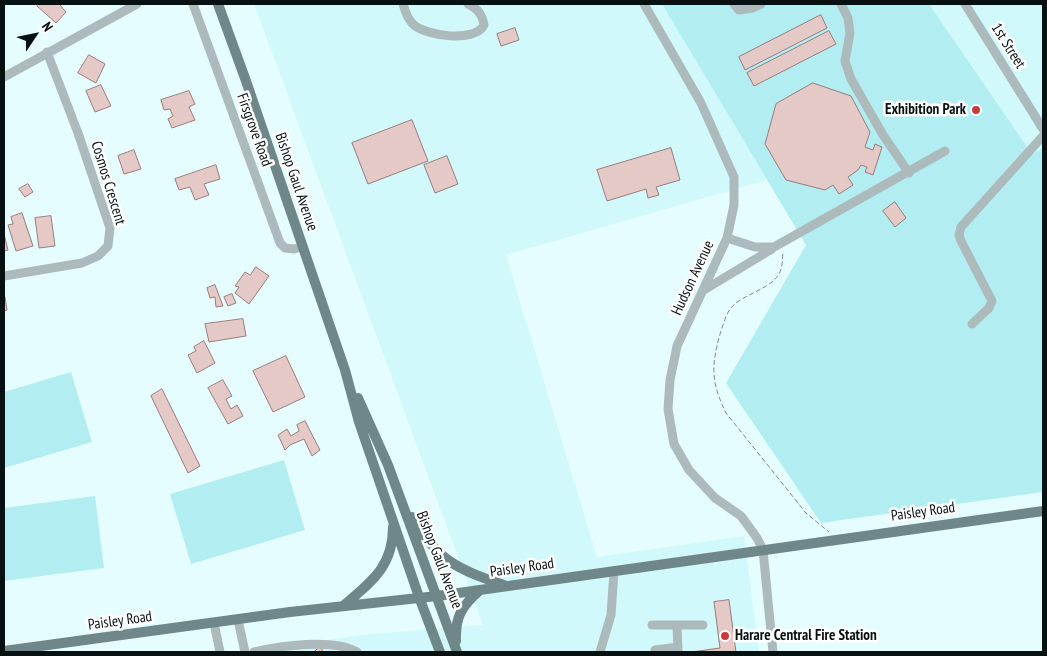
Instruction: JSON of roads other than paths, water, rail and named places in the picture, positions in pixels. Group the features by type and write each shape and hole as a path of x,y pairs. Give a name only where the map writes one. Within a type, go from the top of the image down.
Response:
{"main road":[{"name":"Bishop Gaul Avenue","path":"218,4 345,370 359,422 419,598 440,652"},
{"name":"Bishop Gaul Avenue","path":"345,370 380,445 457,652"},
{"path":"398,493 420,530 442,556 470,573 505,585"},
{"name":"Paisley Road","path":"4,652 342,606 437,596 1043,511"},
{"path":"342,606 365,587 385,564 392,541 393,518"},
{"path":"457,652 457,620 467,602 481,589"}],"street":[{"path":"4,77 136,4"},
{"name":"Firsgrove Road","path":"193,4 280,242 285,248 294,249 302,247"},
{"path":"402,4 407,16 414,25 422,30 461,37 477,32 484,25 483,17 476,8 468,4"},
{"name":"Hudson Avenue","path":"644,4 701,103 734,177 734,205 728,238 677,346 670,380 668,408 674,444 689,470 715,498 741,516 758,538 762,550"},
{"path":"734,4 739,10 761,4"},
{"path":"841,4 848,18 850,33 845,62 851,78 883,135 909,173"},
{"name":"1st Street","path":"965,4 1043,129"},
{"name":"Cosmos Crescent","path":"4,276 82,263 98,256 108,246 110,228 78,133 47,52"},
{"path":"972,324 989,308 992,301 961,241 959,235 961,227 1043,136"},
{"path":"704,290 774,247 945,152"},
{"path":"728,238 755,247 774,247"},
{"path":"762,550 774,652"},
{"path":"600,652 612,615 614,571"},
{"path":"238,620 245,652"},
{"path":"214,623 220,652"},
{"path":"652,625 703,625"},
{"path":"655,650 678,650 676,625"},
{"path":"259,652 317,644 340,645 357,652"}],"place":[{"name":"Exhibition Park","path":"976,110"},
{"name":"Harare Central Fire Station","path":"725,636"}]}
